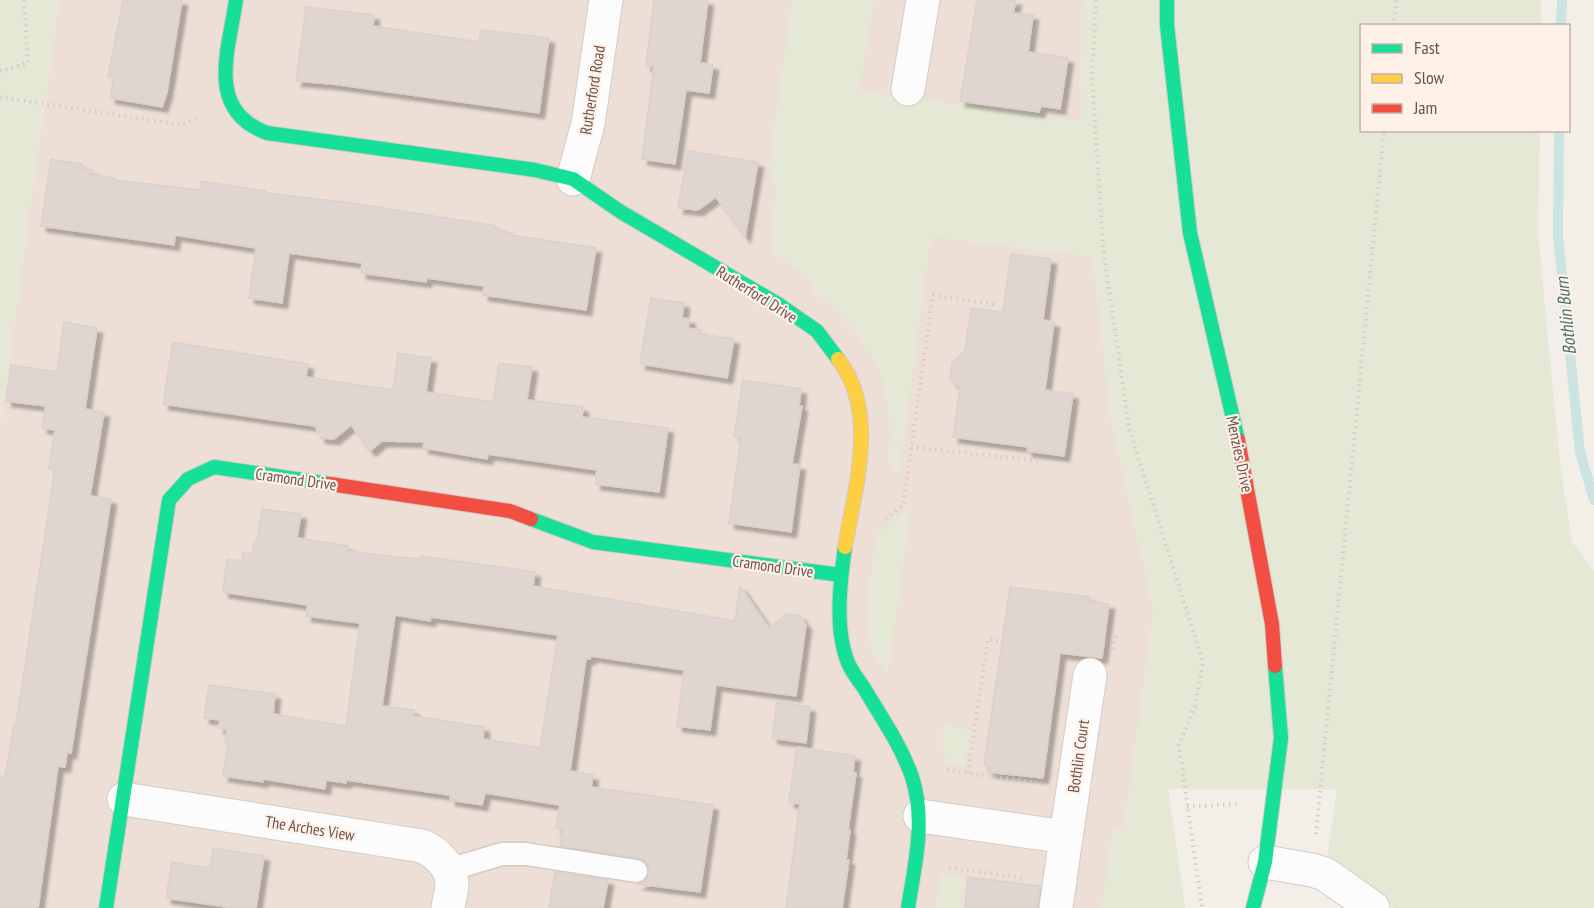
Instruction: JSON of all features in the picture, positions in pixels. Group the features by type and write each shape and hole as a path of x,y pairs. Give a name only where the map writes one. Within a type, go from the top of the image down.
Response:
{"street":[{"name":"Rutherford Drive","path":"237,0 224,81 231,103 240,118 251,127 267,133 535,170 573,179 621,212 778,304 817,331 832,349 847,370 856,395 861,424 859,460 841,575 840,626 849,664 896,741 912,777 920,816 916,864 908,908"},
{"name":"Rutherford Road","path":"573,179 588,124 606,0"},
{"path":"908,89 923,0"},
{"name":"Menzies Drive","path":"1167,0 1167,25 1190,232 1244,466 1272,624 1281,738 1265,862 1253,908"},
{"name":"Cramond Drive","path":"105,908 169,500 177,487 200,470 214,467 510,511 593,542 841,575"},
{"name":"Bothlin Court","path":"1056,908 1090,675"},
{"name":"The Arches View","path":"124,798 422,846 433,851 448,870"},
{"path":"920,816 1066,837"},
{"path":"1265,862 1325,874 1373,908"},
{"path":"448,870 452,882 448,908"}],"lane":[{"path":"448,870 502,854 526,854 636,871"}],"path":[{"path":"0,71 28,63 24,0"},
{"path":"1096,0 1092,75 1103,247 1129,428 1203,662 1195,706 1179,745 1202,908"},
{"path":"1394,24 1396,0"},
{"path":"0,97 182,125 231,103"},
{"path":"1312,870 1384,132"},
{"path":"848,528 873,531 903,505 933,295 997,305"},
{"path":"911,447 967,456 1039,461"},
{"path":"968,773 988,639 1002,641"},
{"path":"906,765 1074,787"},
{"path":"1187,807 1274,802"},
{"path":"916,864 1029,878"}],"shaded area":[{"path":"59,0 1082,0 1081,143 1110,414 1154,610 1113,908 0,908 0,424"}],"green space":[{"path":"0,0 59,0 0,424"},
{"path":"792,0 874,0 859,91 1081,121 1082,0 1541,0 1541,24 1360,24 1360,132 1540,132 1538,234 1560,463 1572,542 1594,571 1594,908 1395,908 1327,858 1337,789 1168,789 1185,908 1101,908 1113,828 1124,828 1154,610 1110,414 1093,257 931,237 899,476 887,460 890,433 886,395 877,364 853,330 830,305 814,293 809,277 770,251 776,188 769,164"},
{"path":"911,508 888,675 872,655 866,605 877,533"},
{"path":"943,724 970,730 965,767 947,764 942,745"},
{"path":"941,874 964,877 959,906 962,908 935,908"}],"building":[{"path":"123,0 182,0 167,92 162,107 110,98 114,78 108,77"},
{"path":"654,0 708,0 700,63 713,65 709,93 686,90 675,164 642,159 654,66 646,66"},
{"path":"977,0 1016,0 1013,13 1033,15 1028,52 1068,58 1060,109 1041,106 1039,112 960,101"},
{"path":"306,7 374,15 373,26 479,42 481,30 549,38 539,113 333,84 296,81"},
{"path":"688,151 758,162 745,237 716,197 698,210 678,208"},
{"path":"51,159 82,164 81,169 93,170 92,175 114,178 114,180 200,190 201,181 265,191 265,193 352,203 497,226 496,230 512,233 511,235 596,248 586,310 483,295 484,286 427,278 426,282 361,273 362,263 289,253 282,303 249,298 256,248 175,235 174,245 41,226"},
{"path":"1011,254 1051,259 1043,320 1054,322 1045,390 1073,394 1064,456 1027,451 1028,447 953,437 960,388 950,379 952,363 965,351 971,308 1003,312"},
{"path":"651,298 684,303 682,318 690,319 688,328 701,330 700,334 734,339 727,378 640,364"},
{"path":"64,322 97,328 85,409 104,412 90,496 111,499 71,753 67,753 65,767 58,766 38,908 0,908 0,776 5,777 14,724 16,725 55,469 49,468 55,430 42,428 46,406 6,401 11,365 57,372"},
{"path":"173,342 308,364 306,377 393,390 398,353 431,358 426,392 493,402 499,363 532,367 527,400 583,407 582,417 668,428 659,492 595,484 597,470 488,454 487,459 423,448 424,442 382,441 370,451 351,425 334,439 321,438 315,426 163,404"},
{"path":"743,380 801,389 799,406 802,406 792,464 800,465 791,532 729,523 741,437 734,436"},
{"path":"262,509 301,514 297,538 348,546 348,551 403,558 420,559 421,556 535,572 533,586 735,621 740,586 769,628 787,614 799,615 806,625 796,696 716,685 710,730 677,726 684,670 591,656 590,659 586,658 570,771 593,775 591,787 713,805 700,892 638,884 646,880 649,872 645,861 639,858 560,846 563,829 556,828 560,805 485,793 482,805 450,800 450,795 346,780 346,783 326,780 325,789 263,779 263,782 223,776 228,743 225,742 227,730 218,728 220,720 204,718 209,685 275,694 273,714 346,726 360,623 306,616 308,605 223,592 227,559 242,561 243,553 252,554 254,542 257,542","holes":["395,615 430,621 431,617 558,635 540,748 483,739 484,727 413,716 414,710 382,706"]},
{"path":"1010,587 1090,597 1089,602 1109,604 1102,658 1060,653 1043,778 988,772 988,766 984,765"},
{"path":"777,702 810,707 806,743 772,738"},
{"path":"797,747 855,756 853,772 856,773 846,860 849,860 842,908 786,908 800,804 789,802"},
{"path":"213,848 264,856 256,908 234,908 166,898 172,862 210,868"},
{"path":"555,872 608,880 603,908 549,908"},
{"path":"968,877 1040,886 1038,908 965,908"}],"waterway":[{"name":"Bothlin Burn","path":"1561,24 1562,0"},
{"name":"Bothlin Burn","path":"1559,132 1558,236 1580,452 1594,500"}],"traffic: fast":[{"path":"236,0 226,58 226,77 228,94 235,110 248,123 267,133 535,170 573,179 621,212 778,304 817,331 838,359"},
{"path":"1167,0 1167,25 1190,233 1238,440"},
{"path":"106,908 169,500 188,479 214,467 330,484"},
{"path":"531,519 593,542 841,575"},
{"path":"845,547 840,607 844,652 851,668 884,720 902,754 916,793 918,842 908,908"},
{"path":"1253,908 1265,862 1281,738 1275,666"}],"traffic: slow":[{"path":"838,359 850,380 858,402 861,426 858,475 845,547"}],"traffic: jam":[{"path":"1238,440 1272,624 1275,666"},
{"path":"330,484 510,511 531,519"}]}
